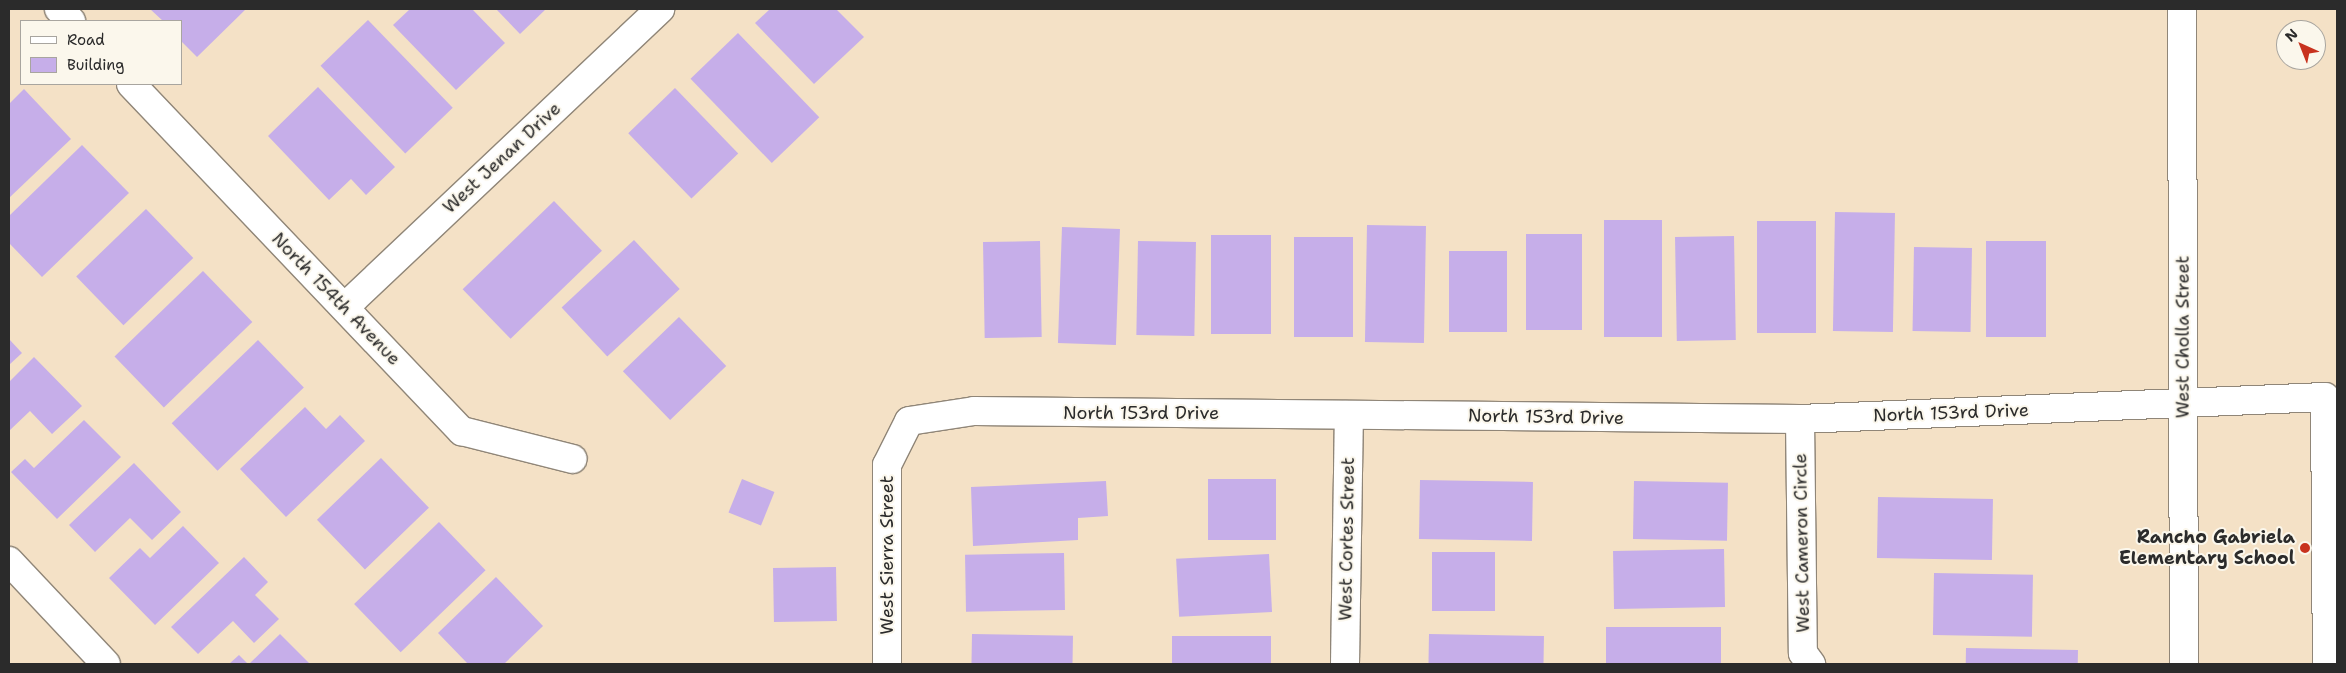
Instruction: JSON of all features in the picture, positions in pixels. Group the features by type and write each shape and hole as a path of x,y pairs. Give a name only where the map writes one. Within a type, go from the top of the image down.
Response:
{"street":[{"path":"59,9 70,20"},
{"name":"West Jenan Drive","path":"345,306 660,9"},
{"name":"West Cholla Street","path":"2182,9 2184,664"},
{"name":"North 154th Avenue","path":"132,85 345,306 462,431 573,459"},
{"path":"2327,664 2331,398"},
{"name":"North 153rd Drive","path":"909,421 974,411 1800,419 2331,398"},
{"name":"West Cortes Street","path":"1345,664 1349,414"},
{"name":"West Cameron Circle","path":"1800,419 1803,653 1811,664"},
{"name":"West Sierra Street","path":"887,664 887,465 909,421"},
{"path":"14,576 106,664"}],"building":[{"path":"150,9 246,9 197,57 182,42 182,20 162,20"},
{"path":"410,9 472,9 505,43 456,90 393,25"},
{"path":"496,9 546,9 520,34"},
{"path":"770,9 836,9 864,37 814,84 755,23"},
{"path":"368,20 453,108 405,154 321,66"},
{"path":"738,33 819,117 772,163 691,79"},
{"path":"318,87 395,167 366,195 351,179 329,200 268,136"},
{"path":"675,88 738,153 691,199 628,133"},
{"path":"24,89 71,139 9,198 9,104"},
{"path":"82,145 129,193 42,277 9,243 9,216"},
{"path":"554,201 602,251 511,339 463,289"},
{"path":"146,209 193,258 123,325 76,276"},
{"path":"1835,212 1895,213 1893,332 1833,331"},
{"path":"1604,220 1662,220 1662,337 1604,337"},
{"path":"1757,221 1816,221 1816,333 1757,333"},
{"path":"1367,225 1426,226 1424,343 1365,342"},
{"path":"1062,227 1120,229 1116,345 1058,343"},
{"path":"1526,234 1582,234 1582,330 1526,330"},
{"path":"1211,235 1271,235 1271,334 1211,334"},
{"path":"1734,236 1736,340 1677,341 1675,237"},
{"path":"1294,237 1353,237 1353,337 1294,337"},
{"path":"634,240 680,289 607,357 562,308"},
{"path":"1040,241 1042,337 985,338 983,242"},
{"path":"1138,241 1196,242 1194,336 1136,335"},
{"path":"1986,241 2046,241 2046,337 1986,337"},
{"path":"1914,247 1972,248 1971,332 1913,331"},
{"path":"1449,251 1507,251 1507,332 1449,332"},
{"path":"203,271 252,322 164,408 115,356"},
{"path":"679,317 726,366 670,420 623,371"},
{"path":"9,339 22,353 9,365"},
{"path":"258,340 304,387 218,471 172,423"},
{"path":"34,357 82,406 52,434 30,411 9,431 9,382"},
{"path":"305,407 326,429 340,415 365,441 286,517 240,469"},
{"path":"84,420 121,457 57,519 11,472 25,459 34,468"},
{"path":"381,458 429,508 365,569 317,520"},
{"path":"134,463 181,512 152,540 130,518 95,552 69,525"},
{"path":"742,479 774,492 761,525 729,512"},
{"path":"1208,479 1276,479 1276,540 1208,540"},
{"path":"1420,480 1533,482 1532,541 1419,539"},
{"path":"1106,481 1108,516 1078,518 1078,540 973,546 971,487"},
{"path":"1634,481 1728,483 1727,541 1633,539"},
{"path":"1878,497 1993,499 1992,560 1877,558"},
{"path":"439,522 486,570 401,652 354,604"},
{"path":"183,526 219,563 155,625 109,578 140,548 150,558"},
{"path":"1724,549 1725,607 1614,609 1613,551"},
{"path":"1432,552 1495,552 1495,611 1432,611"},
{"path":"1064,553 1065,610 966,612 965,555"},
{"path":"1269,554 1272,612 1179,617 1176,559"},
{"path":"244,557 268,582 255,595 279,619 254,643 233,621 198,654 171,627"},
{"path":"836,567 837,621 774,622 773,568"},
{"path":"1934,573 2033,575 2032,637 1933,635"},
{"path":"496,577 543,626 504,664 468,664 438,633"},
{"path":"1606,627 1721,627 1721,664 1606,664"},
{"path":"280,634 310,664 249,664"},
{"path":"972,634 1073,636 1072,664 971,664"},
{"path":"1429,634 1544,636 1543,664 1428,664"},
{"path":"1172,636 1271,636 1271,664 1172,664"},
{"path":"1966,648 2078,650 2078,664 1966,664"},
{"path":"239,655 248,664 229,664"}],"place":[{"name":"Rancho Gabriela Elementary School","path":"2305,548"}]}
